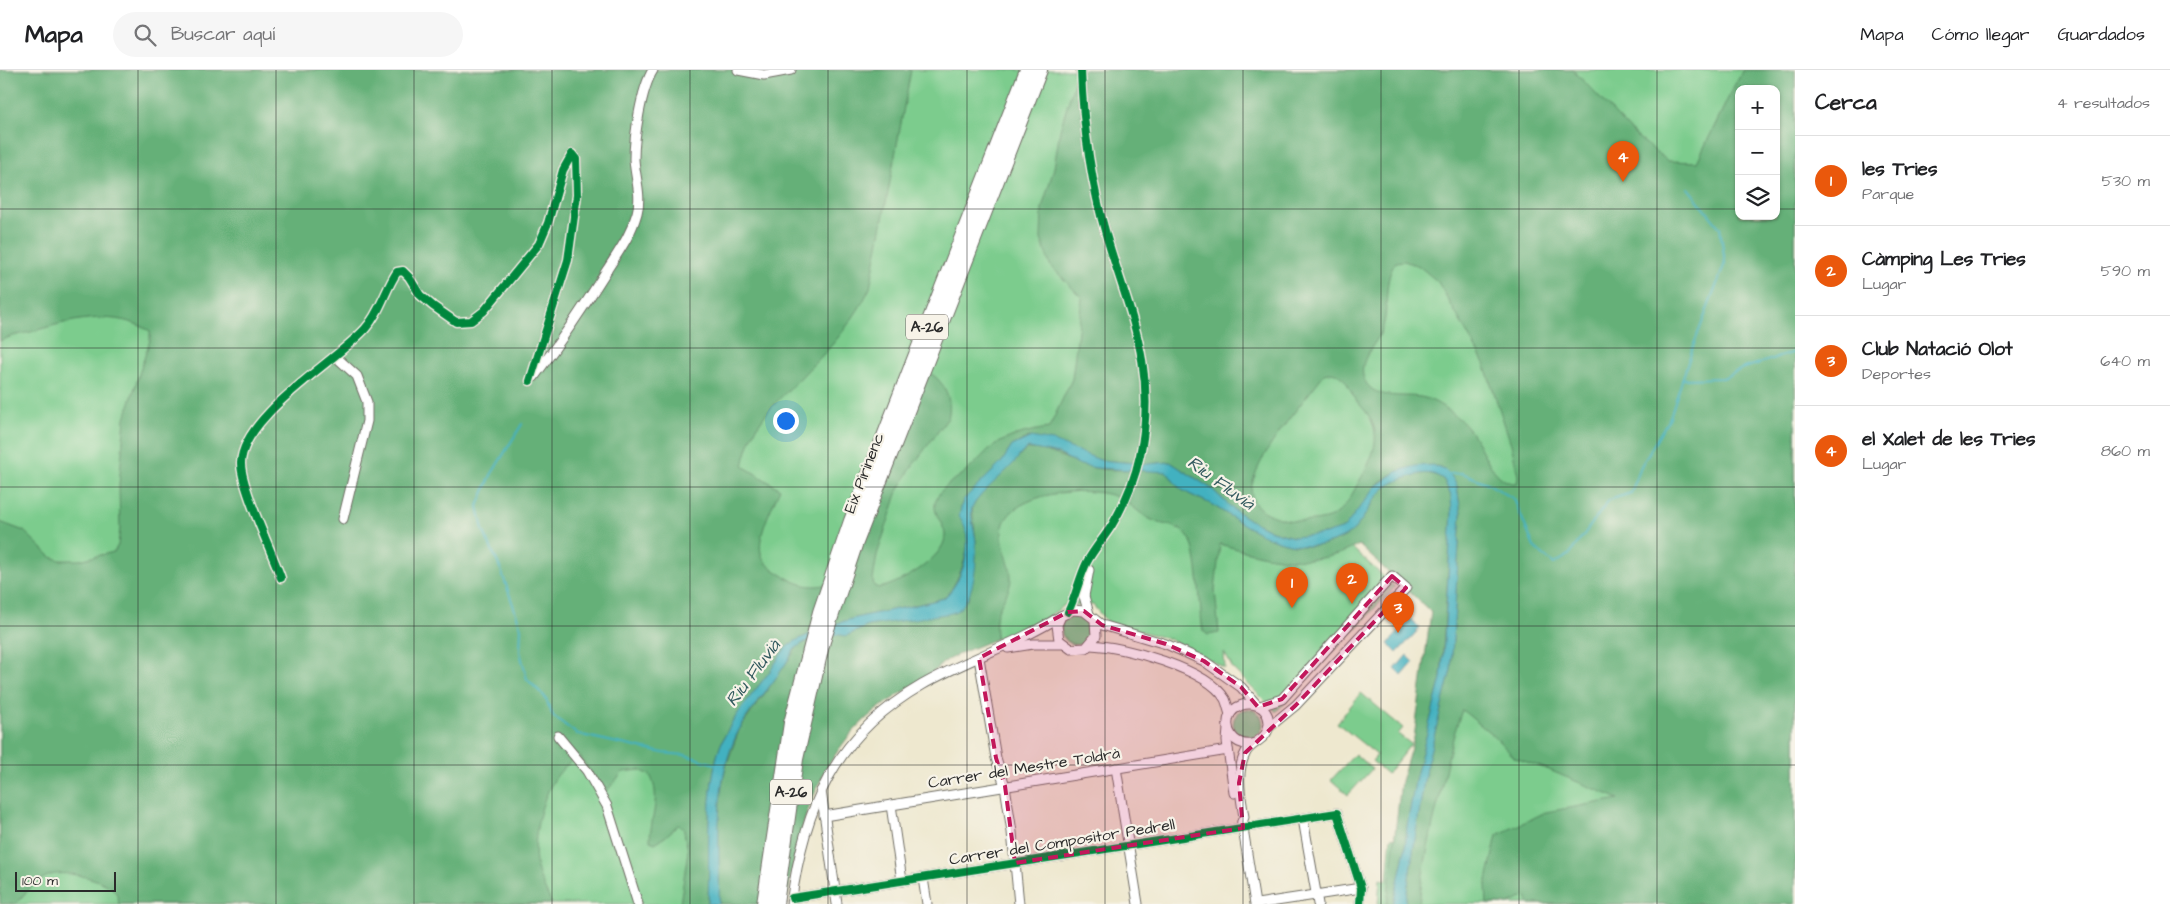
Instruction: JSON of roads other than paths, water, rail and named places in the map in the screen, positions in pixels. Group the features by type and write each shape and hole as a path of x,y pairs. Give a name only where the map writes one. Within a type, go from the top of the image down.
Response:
{"highway":[{"name":"Eix Pirinenc","path":"764,904 784,760 799,688 828,585 1027,70"},
{"name":"Eix Pirinenc","path":"776,904 796,759 823,641 843,580 1040,70"}],"street":[{"path":"282,578 247,490 241,464 244,448 280,400 335,356 372,320 393,278 399,272 402,271 409,277 420,295 456,322 471,321 484,311 540,244 563,170 572,154 576,159 577,196 568,260 530,381 583,308 629,236 638,210 638,186 634,160 636,137 643,99 653,70"},
{"path":"738,70 764,75 791,70"},
{"path":"1062,644 1056,630 1065,614 1087,562 1116,517 1131,486 1140,456 1146,396 1143,361 1134,319 1099,206 1087,146 1082,106 1081,70"},
{"path":"335,356 357,376 367,402 368,421 343,519"},
{"path":"1090,645 1097,631 1084,596 1085,584 1102,541"},
{"path":"1230,714 1241,704 1258,706 1282,699 1392,576 1406,588 1296,705 1268,728 1264,737 1252,744 1245,753 1239,783 1244,817 1242,825"},
{"path":"791,901 804,832 821,791 841,756 878,717 922,685 1000,649 1065,614 1079,610 1109,628 1166,644 1204,661 1241,687 1266,714 1268,728"},
{"path":"1000,649 1033,644 1062,644 1076,650 1090,645 1108,646 1131,650 1156,658 1186,671 1211,685 1222,695 1230,714 1228,750 1238,818 1242,825 1256,904 1317,899 1361,888 1360,904"},
{"path":"979,658 996,758 1005,786 1019,904"},
{"path":"1228,729 1235,740 1243,744 1252,744"},
{"path":"558,736 587,771 606,806 638,904"},
{"name":"Carrer del Mestre Toldrà","path":"824,816 1228,750"},
{"path":"1116,768 1138,904"},
{"path":"821,791 837,904"},
{"path":"891,805 902,881"},
{"name":"Carrer del Compositor Pedrell","path":"791,901 835,891 1129,846 1242,825 1337,814 1361,888"},
{"path":"1303,819 1317,899"},
{"path":"923,878 927,904"}],"water":[{"path":"1031,437 1053,441 1100,460 1147,464 1170,462 1212,489 1233,509 1250,520 1272,531 1293,537 1325,534 1344,528 1376,486 1398,471 1415,466 1432,465 1445,470 1452,477 1457,486 1461,514 1451,670 1426,768 1405,904 1393,904 1405,850 1407,826 1416,776 1441,678 1452,513 1451,496 1444,480 1436,475 1425,473 1397,481 1379,494 1362,520 1346,536 1328,543 1311,546 1294,545 1261,534 1182,490 1167,472 1096,468 1080,465 1059,454 1029,448 987,489 972,507 976,542 975,572 970,593 960,609 952,613 868,626 846,636 818,637 798,646 793,651 781,671 745,720 730,751 724,772 719,816 719,904 708,904 709,811 713,774 725,735 737,715 789,645 834,624 944,598 957,581 965,559 967,536 959,516 963,500 1001,463 1012,446"},
{"path":"1410,619 1420,628 1397,653 1388,644"},
{"path":"1407,655 1414,662 1402,676 1395,669"}],"waterway":[{"path":"1449,474 1462,473 1487,483 1514,499 1534,547 1554,564 1569,555 1609,500 1631,493 1641,466 1670,417 1694,344 1725,263 1720,228 1688,188"},
{"path":"1682,379 1723,378 1744,368 1795,352"},
{"path":"522,424 491,475 478,506 483,530 501,570 521,628 520,652 527,679 545,697 553,716 577,734 663,753 685,755 718,765"}],"place":[{"name":"el Xalet de les Tries","path":"1623,182"},
{"name":"Càmping Les Tries","path":"1352,604"},
{"name":"les Tries","path":"1292,608"},
{"name":"Club Natació Olot","path":"1398,633"}],"water label":[{"name":"Riu Fluvià","path":"1221,483"},
{"name":"Riu Fluvià","path":"753,673"}]}
